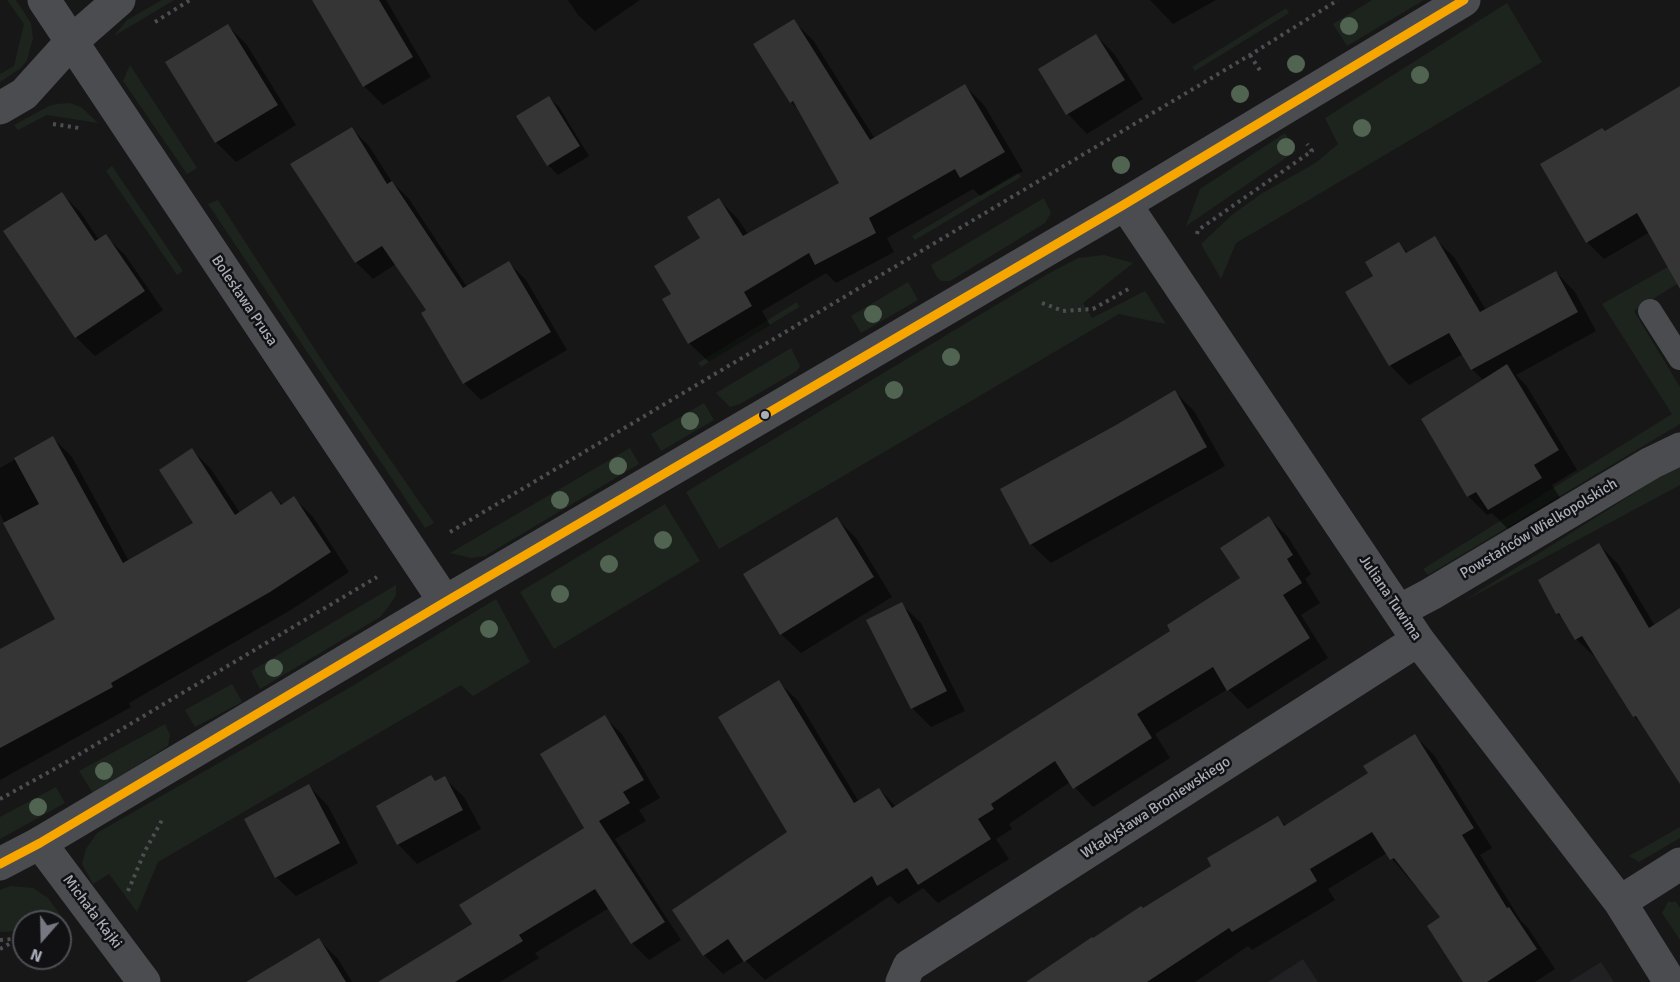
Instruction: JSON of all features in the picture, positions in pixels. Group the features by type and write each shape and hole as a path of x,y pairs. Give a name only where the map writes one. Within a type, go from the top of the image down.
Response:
{"street":[{"name":"Bolesława Prusa","path":"44,0 445,602"},
{"path":"0,108 24,94 71,42 119,0"},
{"path":"0,864 40,843 445,602 1125,204 1464,0"},
{"name":"Juliana Tuwima","path":"1125,204 1418,640 1620,902 1670,982"},
{"name":"Powstańców Wielkopolskich","path":"1399,611 1651,463 1680,449"},
{"name":"Władysława Broniewskiego","path":"902,982 909,966 1418,640"},
{"name":"Michała Kajki","path":"40,843 144,982"},
{"path":"1620,902 1680,864"}],"lane":[{"path":"1650,311 1680,357"}],"path":[{"path":"444,535 1250,55 1338,0"},
{"path":"1196,241 1198,230 1312,151"},
{"path":"0,799 58,767 386,572"},
{"path":"126,895 145,851 167,811"}],"shaded area":[{"path":"7,0 16,0 31,23 33,38 27,60 21,68 0,82 0,74 14,66 24,24"},
{"path":"162,0 174,0 114,36 127,20"},
{"path":"1372,0 1424,0 1347,46 1333,24"},
{"path":"1507,3 1542,62 1236,243 1221,279 1201,244 1232,215 1261,194 1317,162 1338,144 1325,118"},
{"path":"1286,8 1289,13 1195,71 1192,67"},
{"path":"130,65 197,168 187,174 123,81"},
{"path":"70,103 81,107 98,123 47,115 18,130 14,125 49,106"},
{"path":"1285,133 1296,151 1186,226 1200,189"},
{"path":"112,166 183,271 177,275 106,171"},
{"path":"1018,172 1021,177 915,240 912,236"},
{"path":"1044,198 1051,213 1045,223 950,281 941,281 937,277 931,265"},
{"path":"218,200 327,368 434,523 425,528 208,204"},
{"path":"1104,255 1133,263 1083,303 1092,318 1145,291 1166,324 1119,314 719,549 686,492 1046,275 1078,258"},
{"path":"1680,260 1680,282 1634,311 1680,387 1680,424 1428,575 1423,569 1672,414 1602,304"},
{"path":"908,282 918,300 861,333 851,316"},
{"path":"797,302 799,307 701,367 698,363"},
{"path":"791,348 800,366 797,371 740,404 730,407 716,393"},
{"path":"704,403 714,420 661,451 651,434"},
{"path":"630,448 639,464 485,556 471,558 450,553"},
{"path":"1680,464 1680,485 1462,602"},
{"path":"665,504 700,561 554,649 520,592"},
{"path":"396,585 396,595 380,617 260,689 251,671"},
{"path":"496,599 530,662 473,696 461,685 158,862 137,912 109,874 93,884 82,864 86,849 97,833 344,691"},
{"path":"232,684 242,702 195,727 185,710"},
{"path":"165,724 170,735 168,746 93,793 79,771"},
{"path":"56,787 65,803 0,839 0,817"},
{"path":"1680,827 1680,838 1639,862 1629,856"},
{"path":"10,886 33,888 48,898 57,910 12,910 12,932 0,932 0,890"},
{"path":"1668,902 1676,902 1680,908 1680,940 1662,913"},
{"path":"1303,959 1318,982 1268,982"},
{"path":"1601,962 1614,982 1569,982"}],"building":[{"path":"312,0 379,0 413,57 363,87"},
{"path":"794,19 870,140 965,84 1005,152 960,178 955,169 869,218 876,233 815,265 809,253 744,292 752,306 688,344 662,299 671,294 654,266 700,238 687,217 719,198 743,236 839,183 793,101 790,103 753,44"},
{"path":"228,24 278,105 215,143 165,62"},
{"path":"1096,34 1125,80 1066,115 1038,69"},
{"path":"1680,86 1680,289 1637,213 1586,243 1540,164 1602,128 1605,131"},
{"path":"549,96 580,146 547,166 516,116"},
{"path":"352,127 387,184 392,181 463,288 509,261 551,332 463,384 421,313 426,310 382,246 355,263 290,164"},
{"path":"62,192 95,241 106,234 145,291 75,338 3,231"},
{"path":"1435,236 1480,312 1556,271 1578,312 1471,370 1449,333 1389,366 1345,292 1373,276 1365,262 1399,242 1406,253"},
{"path":"1507,364 1559,450 1534,465 1542,478 1488,510 1476,492 1467,497 1421,419"},
{"path":"1175,390 1207,447 1030,545 1000,489"},
{"path":"53,436 123,563 193,523 159,470 192,448 235,515 271,491 281,505 294,496 331,552 270,592 111,683 113,687 0,748 0,649 55,619 3,523 39,504 14,458"},
{"path":"1269,516 1293,555 1287,559 1302,583 1283,595 1310,638 1227,691 1213,667 1137,714 1152,738 1073,789 1055,761 991,804 994,809 978,819 991,839 918,885 907,868 877,886 872,876 744,962 728,939 703,956 672,910 787,832 718,717 779,680 854,803 879,788 892,808 1170,631 1167,625 1240,578 1220,548"},
{"path":"837,517 874,577 780,635 743,574"},
{"path":"1599,543 1649,628 1680,608 1680,784 1636,716 1633,717 1582,636 1575,640 1559,613 1556,614 1538,580"},
{"path":"902,602 947,691 911,709 866,620"},
{"path":"605,715 644,780 623,792 630,803 599,821 665,922 631,944 595,889 519,935 523,941 455,982 378,982 472,924 459,905 584,828 540,754"},
{"path":"1415,734 1474,828 1462,835 1507,908 1509,907 1537,949 1487,982 1463,982 1427,926 1440,917 1394,858 1390,860 1372,832 1310,869 1317,881 1232,932 1229,928 1147,982 1026,982 1141,906 1143,908 1211,866 1207,858 1278,816 1284,826 1368,773 1363,766"},
{"path":"431,775 435,781 445,776 463,810 397,845 376,806"},
{"path":"309,784 340,843 275,878 244,819"},
{"path":"319,938 346,982 246,982"}],"transit line":[{"path":"0,864 40,843 445,602 1125,204 1464,0"}]}
